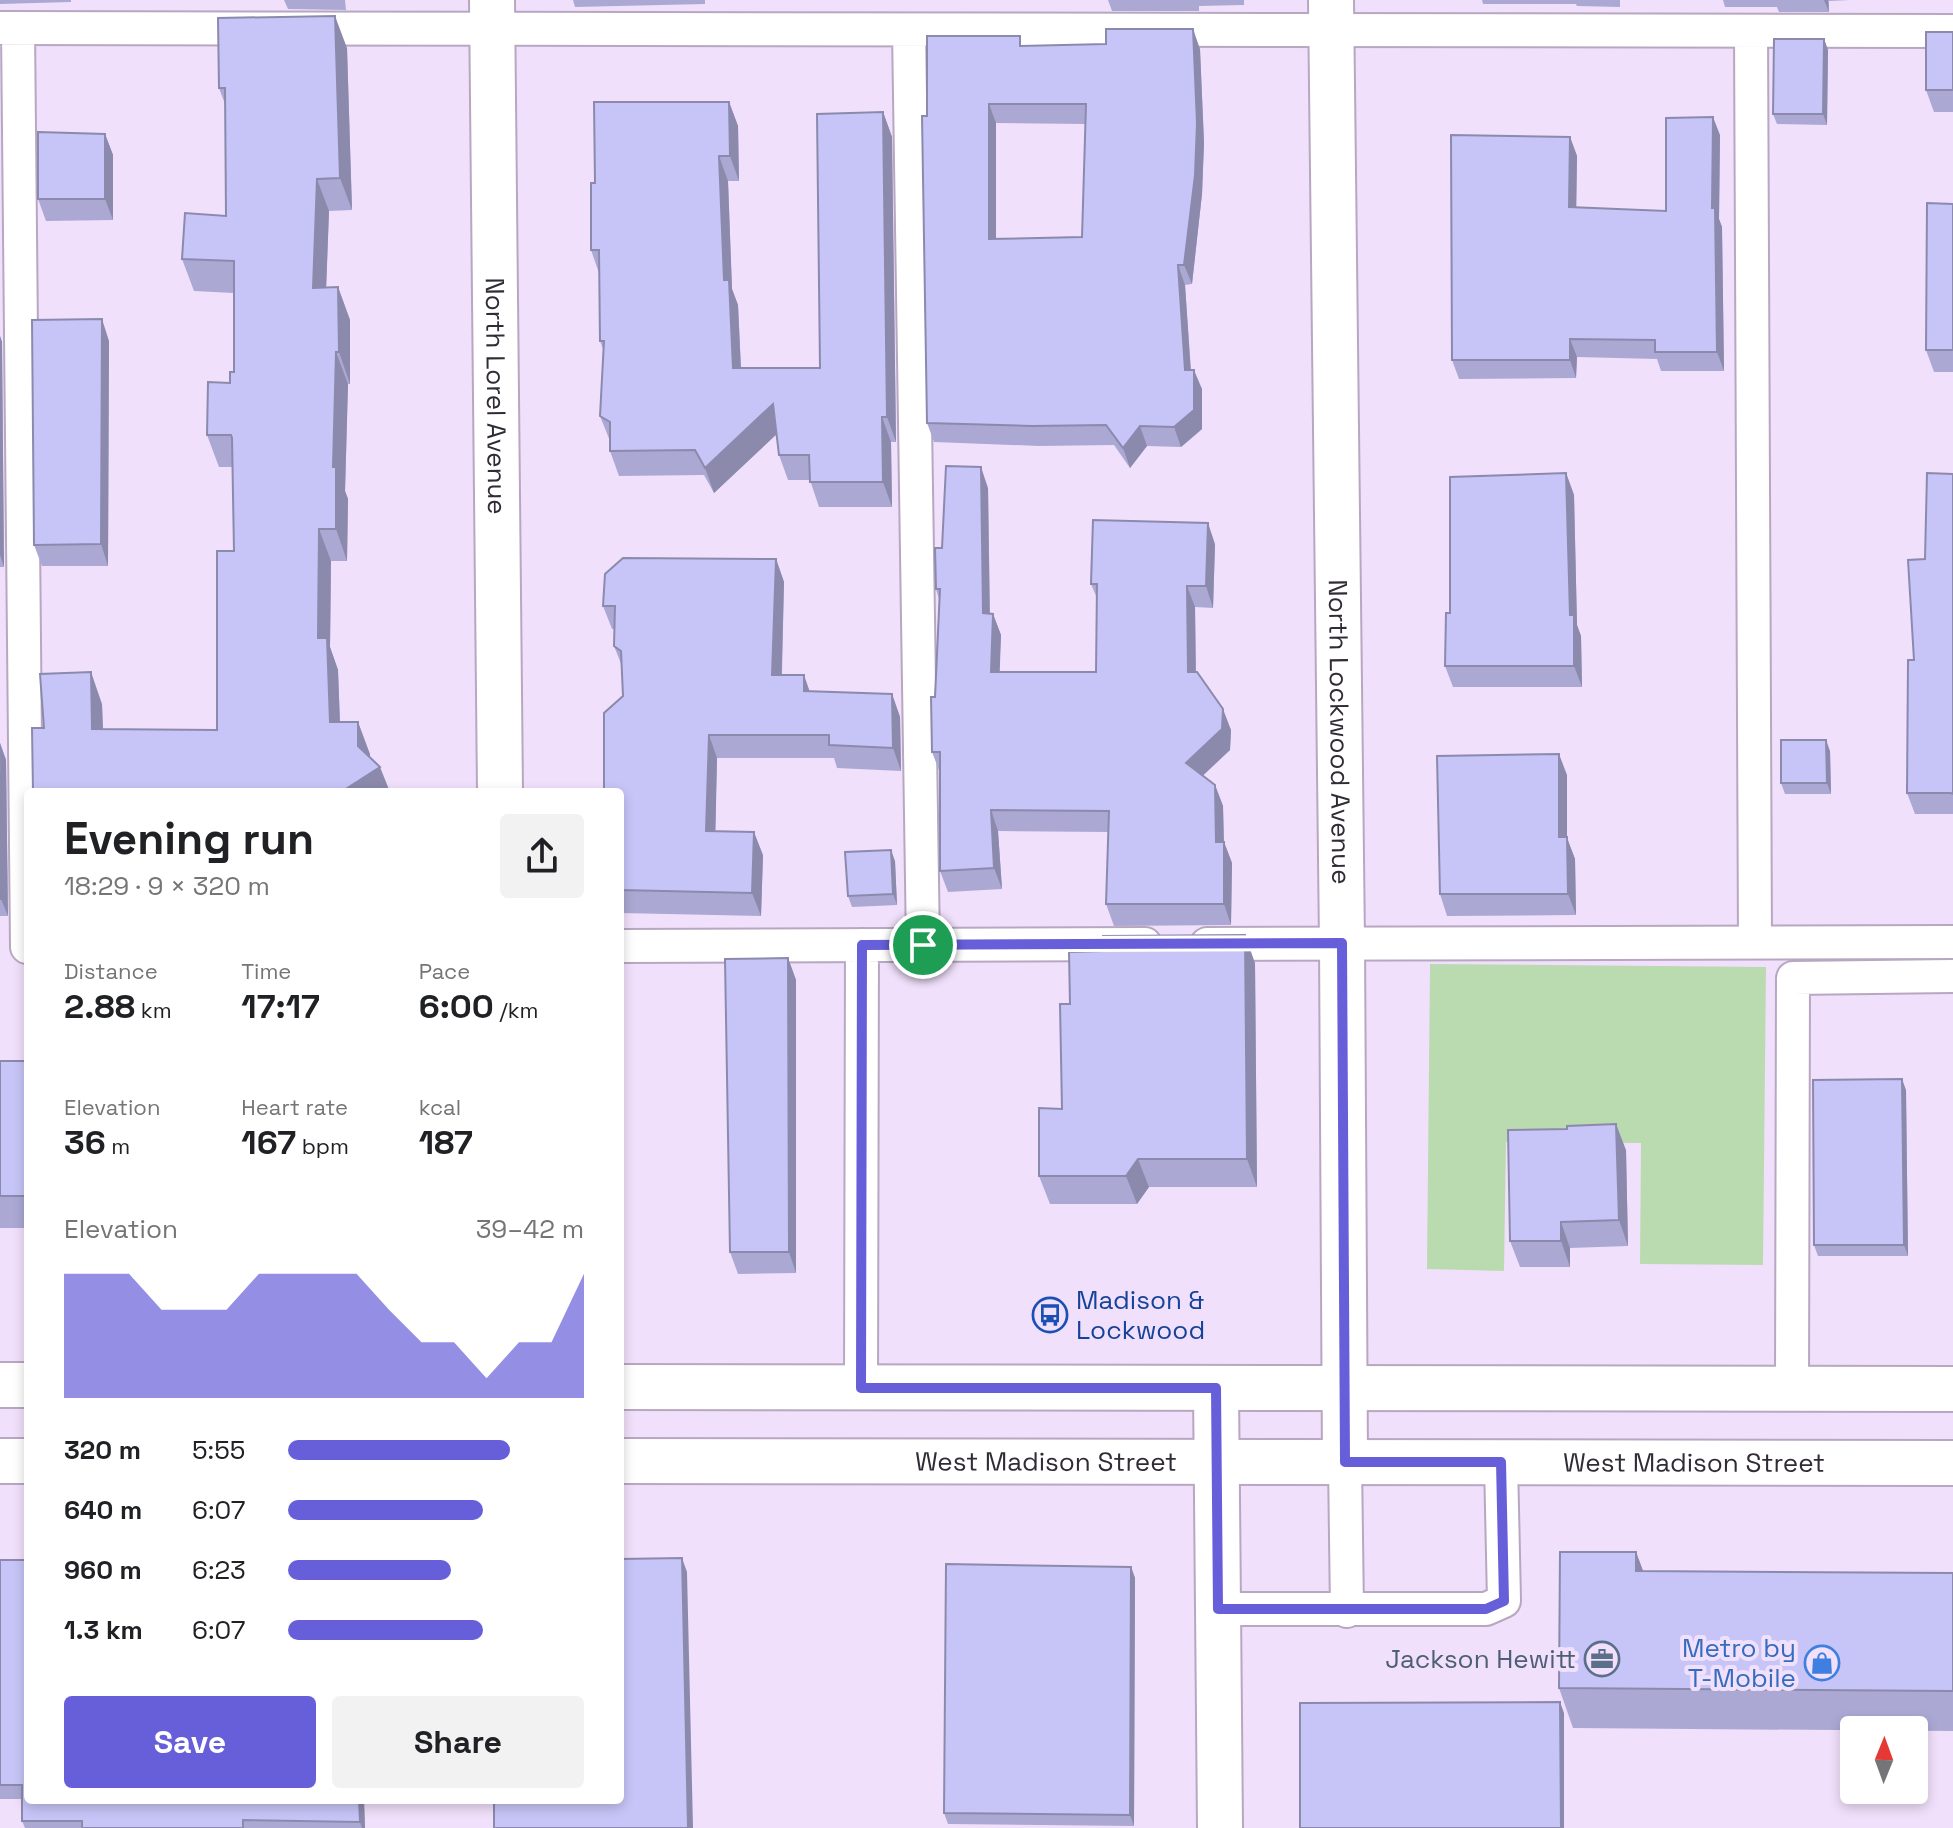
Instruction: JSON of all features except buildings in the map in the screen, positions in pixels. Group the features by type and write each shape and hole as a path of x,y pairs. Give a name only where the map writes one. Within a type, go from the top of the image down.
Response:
{"main road":[{"name":"North Lorel Avenue","path":"492,14 500,788"},
{"name":"North Lockwood Avenue","path":"1332,15 1345,1462"},
{"path":"0,1385 24,1385"},
{"path":"624,1387 1953,1389"},
{"path":"1216,1388 1220,1828"},
{"path":"0,1461 24,1461"},
{"name":"West Madison Street","path":"624,1461 1953,1463"}],"lane":[{"path":"18,947 9,28 492,14 909,30 1332,15 1751,31 1953,31"},
{"path":"909,30 923,945"},
{"path":"1751,31 1755,942"},
{"path":"624,946 1953,942"},
{"path":"861,1388 862,945"},
{"path":"1792,1389 1793,978 1953,976"},
{"path":"1345,1462 1347,1611"},
{"path":"1218,1609 1486,1609 1504,1601 1501,1462"}],"green space":[{"path":"1430,964 1766,967 1763,1265 1640,1264 1641,1143 1506,1142 1504,1271 1427,1269"}],"place":[{"name":"Madison & Lockwood","path":"1050,1315"},
{"name":"Jackson Hewitt","path":"1602,1659"},
{"name":"Metro by T-Mobile","path":"1822,1663"}],"route":[{"path":"1342,943 1345,1462 1501,1462 1504,1601 1486,1609 1218,1609 1216,1388 861,1388 862,945 923,945 1342,943"}]}
